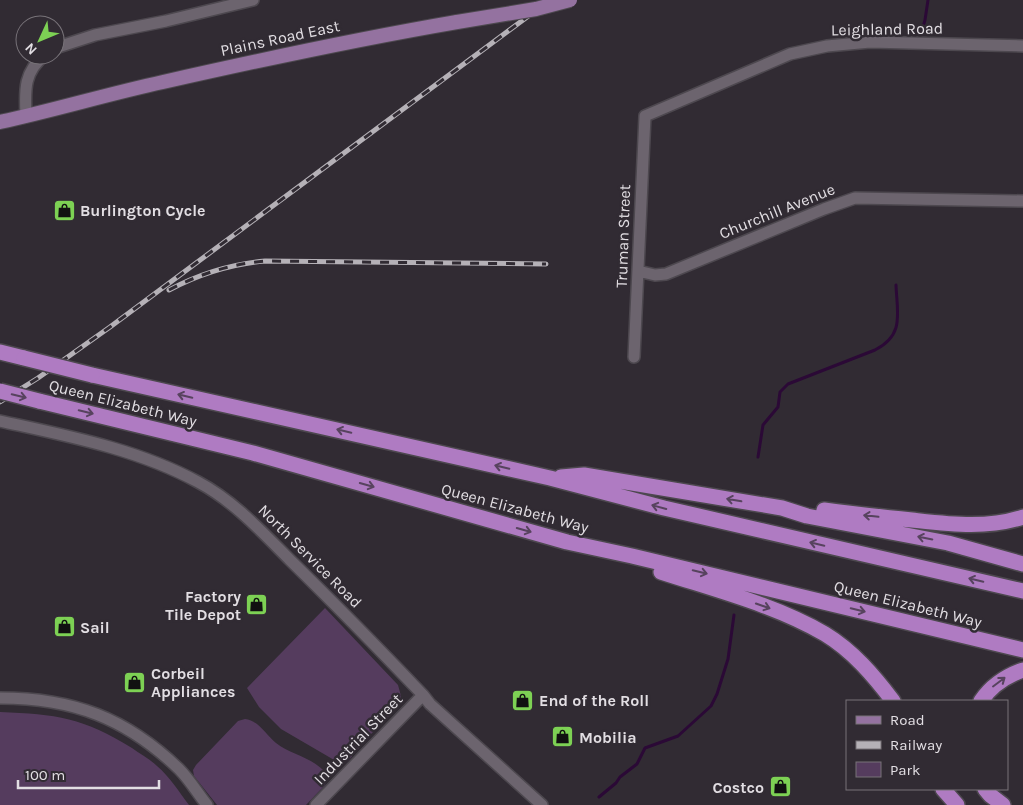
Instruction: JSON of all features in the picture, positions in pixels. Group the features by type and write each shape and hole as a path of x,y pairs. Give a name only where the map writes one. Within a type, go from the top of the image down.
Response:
{"highway":[{"name":"Queen Elizabeth Way","path":"0,352 550,478 664,508 1023,591"},
{"name":"Queen Elizabeth Way","path":"0,391 253,453 567,542 1023,650"},
{"path":"550,478 584,475 782,508 952,524 988,524 1013,521 1023,517"},
{"path":"782,508 807,516 948,543 1023,564"},
{"path":"567,542 788,614 827,635 860,661 892,700"},
{"path":"982,700 998,682 1023,670"},
{"path":"944,790 957,805"},
{"path":"986,790 1004,805"}],"main road":[{"name":"Plains Road East","path":"0,122 161,82 249,63 382,35 536,9 570,0"}],"street":[{"path":"65,45 96,35 166,21 253,0"},
{"name":"Leighland Road","path":"645,116 790,54 818,47 870,42 1023,46"},
{"path":"26,116 25,87 36,65"},
{"name":"Truman Street","path":"634,357 645,116"},
{"name":"Churchill Avenue","path":"638,271 655,275 666,274 855,198 1023,202"},
{"name":"North Service Road","path":"5,422 126,451 167,466 201,483 239,510 347,616 430,704 542,805"},
{"name":"Industrial Street","path":"316,805 423,695"},
{"path":"0,698 35,699 69,704 101,715 126,728 153,746 180,770 207,805"}],"green space":[{"path":"325,608 398,685 401,696 398,707 348,761 341,764 281,729 259,707 247,688"},
{"path":"0,712 54,716 99,730 132,748 154,763 162,770 189,805 0,805"},
{"path":"245,719 258,725 272,740 282,747 312,762 323,770 326,778 325,785 306,805 217,805 194,776 193,770 196,765 238,721"}],"waterway":[{"path":"921,34 928,0"},
{"path":"758,457 763,425 778,407 780,392 788,384 875,350 885,344 891,337 895,330 898,314 896,285"},
{"path":"599,797 637,764 645,748 678,736 711,706 717,694 728,659 734,615"}],"railway":[{"path":"0,402 38,378 110,327 550,0"},
{"path":"169,290 192,279 216,271 265,261 546,264"}],"place":[{"name":"Burlington Cycle","path":"64,210"},
{"name":"Factory Tile Depot","path":"257,605"},
{"name":"Sail","path":"64,627"},
{"name":"Corbeil Appliances","path":"135,682"},
{"name":"End of the Roll","path":"523,700"},
{"name":"Mobilia","path":"563,737"},
{"name":"Costco","path":"780,787"}]}
